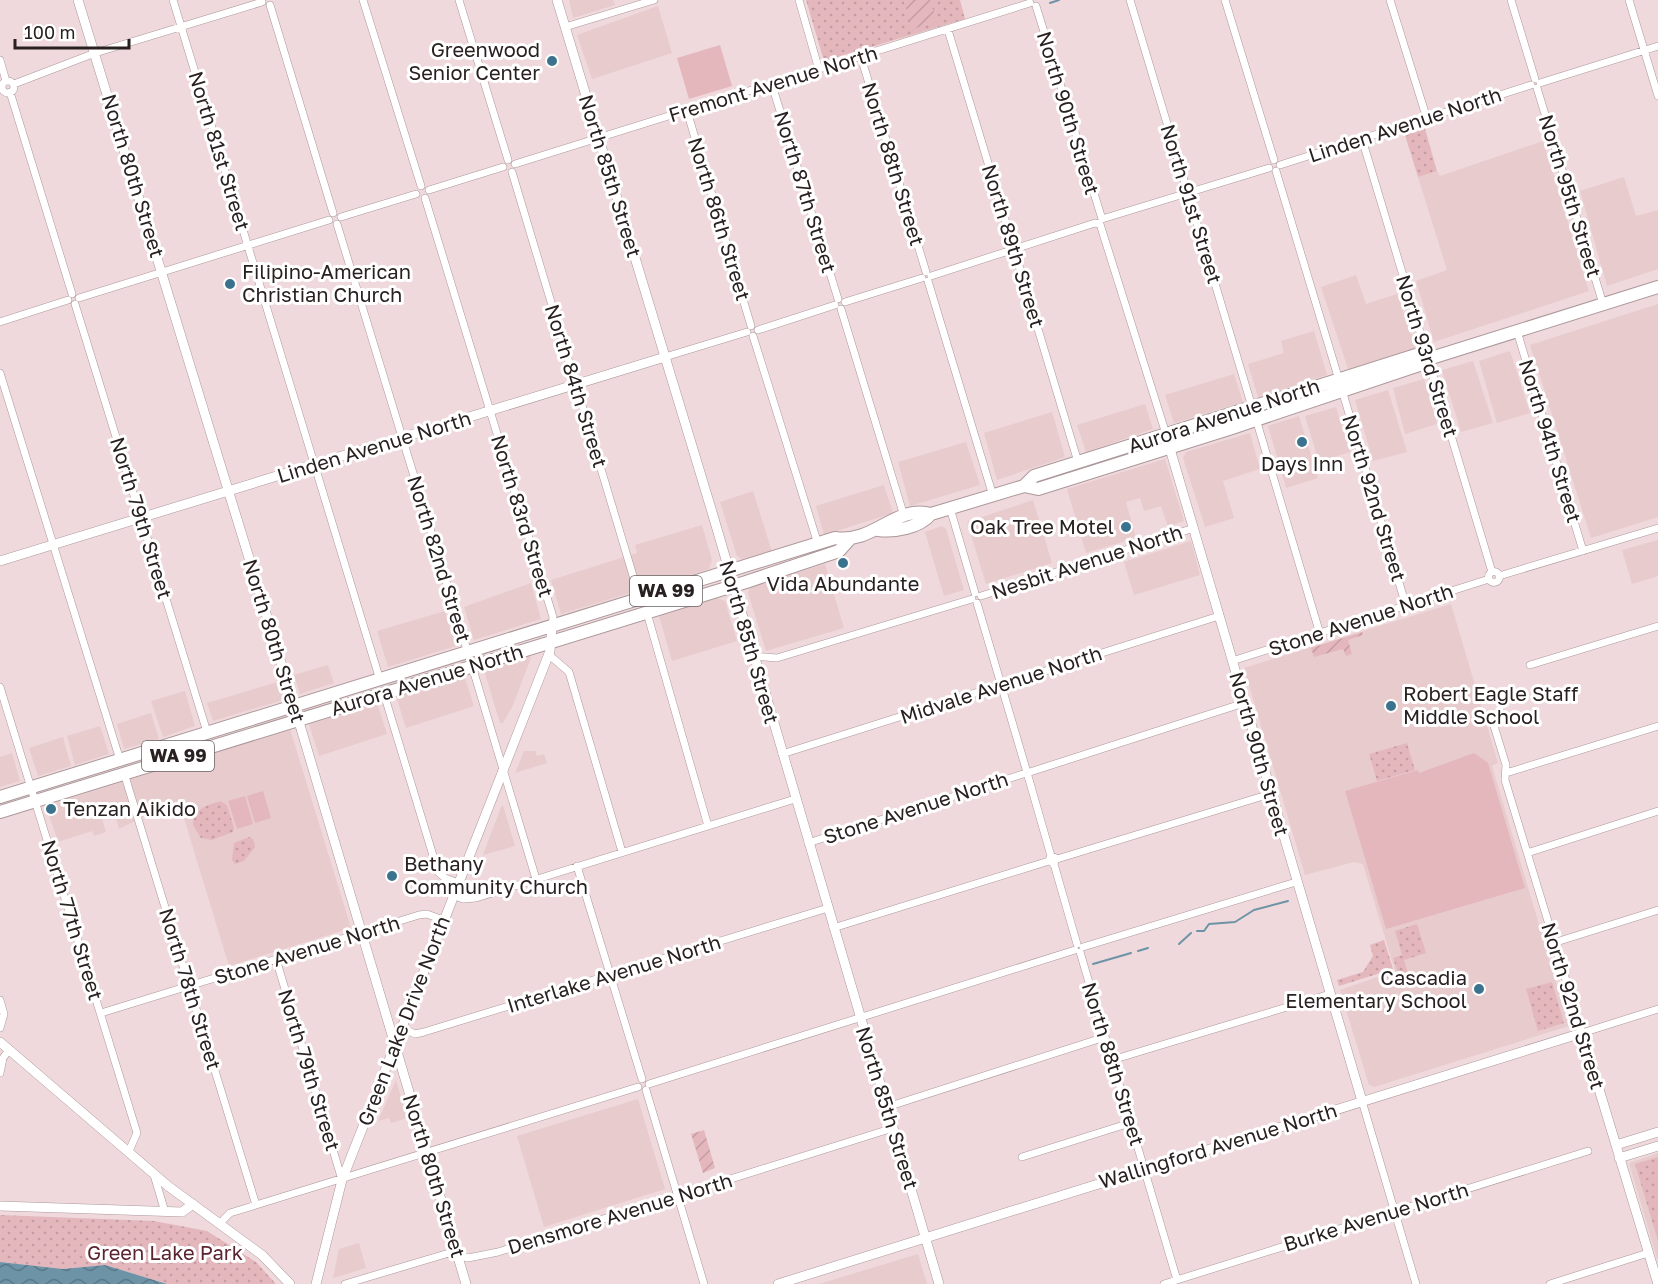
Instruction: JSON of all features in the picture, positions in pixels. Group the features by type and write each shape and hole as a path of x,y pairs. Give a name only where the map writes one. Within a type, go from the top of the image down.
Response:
{"highway":[{"name":"Aurora Avenue North","path":"1024,486 1038,489 1170,447 1302,392 1419,365 1428,359 1658,287"},
{"name":"Aurora Avenue North","path":"878,530 892,532 925,521 931,514 1024,486 1034,476 1166,434 1254,413 1277,413 1340,385"},
{"path":"1277,413 1278,406 1297,400 1302,392"},
{"name":"Aurora Avenue North","path":"0,797 552,627 639,594 729,571 836,538 849,540 878,530 890,521 921,511 931,514"},
{"name":"Aurora Avenue North","path":"0,812 472,666 549,648 647,613 839,551 849,540"}],"street":[{"name":"North 80th Street","path":"78,0 298,718 466,1284"},
{"name":"North 81st Street","path":"172,0 380,680"},
{"path":"363,0 421,186 429,190 503,167 513,168"},
{"path":"459,0 508,160 513,168"},
{"name":"North 85th Street","path":"557,0 729,571 939,1284"},
{"path":"565,27 654,0"},
{"path":"799,0 819,70"},
{"name":"North 91st Street","path":"1130,0 1320,634"},
{"name":"North 92nd Street","path":"1225,0 1406,606"},
{"path":"1390,0 1427,119"},
{"name":"North 95th Street","path":"1511,0 1603,304"},
{"path":"1629,0 1658,96"},
{"path":"4,91 10,83 95,53 267,2 331,217 337,224 341,217"},
{"name":"Fremont Avenue North","path":"513,168 1034,2"},
{"name":"North 90th Street","path":"1034,2 1170,447 1270,794 1416,1284"},
{"name":"North 89th Street","path":"948,30 1078,462"},
{"name":"Linden Avenue North","path":"0,561 1015,250 1658,46"},
{"name":"North 88th Street","path":"861,57 993,496"},
{"path":"0,60 10,83"},
{"name":"North 87th Street","path":"772,85 904,516"},
{"name":"North 79th Street","path":"4,91 74,299 207,732"},
{"name":"North 86th Street","path":"687,111 818,544"},
{"name":"North 93rd Street","path":"1362,139 1493,576"},
{"path":"503,167 508,160"},
{"name":"North 84th Street","path":"513,168 639,594"},
{"path":"0,322 248,246 331,217 341,217 416,194 421,186"},
{"path":"416,194 425,198 429,190"},
{"name":"North 83rd Street","path":"425,198 553,618 552,627"},
{"name":"North 82nd Street","path":"337,224 468,653"},
{"name":"North 94th Street","path":"1517,331 1583,551"},
{"path":"0,374 120,760"},
{"name":"North 88th Street","path":"950,508 1130,1123 1180,1281"},
{"name":"Nesbit Avenue North","path":"753,656 777,658 976,598 1194,528"},
{"name":"Stone Avenue North","path":"1232,661 1493,576 1658,528"},
{"path":"647,613 708,826"},
{"name":"Midvale Avenue North","path":"782,754 1219,616"},
{"path":"1530,665 1658,626"},
{"name":"Green Lake Drive North","path":"316,1284 342,1180 503,770 549,648 552,627"},
{"path":"549,648 570,672 622,852"},
{"name":"North 82nd Street","path":"472,666 536,879"},
{"name":"North 77th Street","path":"0,687 137,1133 129,1151"},
{"path":"384,693 438,872 445,878 458,883"},
{"name":"Stone Avenue North","path":"808,843 1244,703"},
{"name":"North 92nd Street","path":"1494,726 1506,773 1505,780 1658,1284"},
{"path":"1506,773 1658,726"},
{"name":"North 78th Street","path":"124,773 256,1205"},
{"path":"833,928 1270,794"},
{"path":"453,895 472,898 795,799"},
{"path":"1527,853 1658,811"},
{"path":"577,867 642,1079 647,1087 704,1284"},
{"path":"220,1223 230,1214 256,1205 638,1087 647,1087 1079,948 1296,882"},
{"name":"Interlake Avenue North","path":"400,1028 411,1033 421,1033 828,908"},
{"path":"1553,943 1658,910"},
{"name":"Stone Avenue North","path":"101,1013 423,914 443,920"},
{"name":"North 79th Street","path":"276,959 342,1180"},
{"path":"1112,1060 1330,993"},
{"path":"0,1000 4,1014 0,1028"},
{"name":"Wallingford Avenue North","path":"778,1284 1658,1009"},
{"path":"886,1107 1105,1037"},
{"path":"0,1042 153,1172 262,1255 290,1284"},
{"path":"0,1073 3,1058 9,1050"},
{"path":"638,1087 642,1079"},
{"path":"1022,1156 1130,1123"},
{"name":"Densmore Avenue North","path":"345,1284 450,1253 479,1257 893,1128"},
{"path":"1616,1145 1658,1132"},
{"path":"1619,1158 1658,1146"},
{"name":"Burke Avenue North","path":"1164,1284 1180,1281 1588,1151"},
{"path":"153,1172 165,1212"},
{"path":"0,1206 184,1212 193,1204"},
{"path":"1550,1284 1648,1253"}],"shaded area":[{"path":"569,0 613,0 615,5 573,18"},
{"path":"658,6 672,53 592,79 577,35"},
{"path":"1543,141 1589,291 1434,342 1416,281 1447,270 1418,177 1437,171 1440,176"},
{"path":"1624,177 1636,216 1658,210 1658,269 1607,286 1580,191"},
{"path":"1356,275 1366,304 1397,294 1416,348 1348,369 1321,287"},
{"path":"1658,304 1658,517 1591,538 1530,345"},
{"path":"1314,331 1327,375 1258,397 1248,364 1284,353 1281,341"},
{"path":"1510,351 1530,413 1497,423 1479,361"},
{"path":"1473,361 1493,423 1461,432 1442,370"},
{"path":"1234,374 1243,402 1174,423 1165,395"},
{"path":"1424,379 1437,424 1405,434 1393,388"},
{"path":"1388,390 1407,452 1373,461 1355,400"},
{"path":"1145,404 1153,429 1086,452 1077,425"},
{"path":"1336,407 1350,452 1319,462 1305,416"},
{"path":"1052,412 1065,457 997,480 984,433"},
{"path":"1299,416 1318,478 1286,488 1268,426"},
{"path":"1250,433 1260,469 1223,481 1234,518 1205,527 1183,458 1186,452"},
{"path":"966,442 980,485 910,506 898,462"},
{"path":"1165,459 1184,521 1168,527 1161,506 1144,511 1140,498 1126,502 1136,538 1086,553 1067,489"},
{"path":"884,485 893,513 824,535 816,506"},
{"path":"753,491 772,552 742,559 737,556 720,502"},
{"path":"1033,500 1052,563 986,584 967,522"},
{"path":"702,525 712,560 709,569 561,614 551,580 637,553 635,545"},
{"path":"942,526 946,529 964,590 944,596 925,532"},
{"path":"1658,540 1658,576 1632,584 1622,550"},
{"path":"1191,541 1200,575 1134,595 1124,562"},
{"path":"825,564 844,628 766,651 748,593 750,587"},
{"path":"531,583 541,619 474,640 464,607"},
{"path":"717,598 725,601 737,641 672,661 659,616"},
{"path":"1451,604 1498,763 1492,766 1569,1026 1374,1087 1369,1085 1340,990 1395,971 1363,864 1354,862 1305,875 1244,668"},
{"path":"445,611 456,646 388,667 377,631"},
{"path":"530,655 531,658 513,705 503,723 500,723 484,670"},
{"path":"328,665 334,683 300,694 294,675"},
{"path":"464,675 474,706 406,728 396,696"},
{"path":"278,682 283,700 213,721 207,703"},
{"path":"185,691 195,726 163,737 151,701"},
{"path":"377,703 387,734 319,756 309,724"},
{"path":"151,713 159,739 124,749 117,724"},
{"path":"100,726 109,754 75,765 67,736"},
{"path":"290,729 351,928 229,966 180,805 147,815 119,829 115,815 102,819 106,832 94,836 92,831 58,842 46,806"},
{"path":"63,737 71,766 38,776 29,748"},
{"path":"524,751 535,751 537,756 544,754 547,763 515,773"},
{"path":"12,753 20,781 0,787 0,757"},
{"path":"503,805 515,846 483,855 501,807"},
{"path":"396,1080 407,1118 391,1123 389,1118 378,1121"},
{"path":"638,1099 665,1189 544,1227 517,1136"},
{"path":"1658,1153 1658,1262 1629,1163"},
{"path":"359,1243 366,1268 333,1278 339,1249"},
{"path":"918,1254 927,1284 819,1284"}],"green space":[{"path":"806,0 960,0 965,19 824,61"},
{"path":"930,0 937,22 912,29 904,2"},
{"path":"720,45 732,86 689,99 677,58"},
{"path":"1425,129 1437,171 1418,177 1405,135"},
{"path":"1362,632 1363,635 1348,640 1352,654 1346,656 1343,649 1314,657 1311,648"},
{"path":"1407,743 1415,770 1377,781 1369,754"},
{"path":"1474,753 1488,763 1525,888 1386,929 1345,791 1418,770 1419,773"},
{"path":"263,791 271,818 255,823 247,796"},
{"path":"245,796 253,824 237,829 228,801"},
{"path":"220,801 227,805 234,828 233,832 212,840 201,838 193,825 198,811"},
{"path":"249,837 253,839 255,847 244,861 235,864 232,860 234,843"},
{"path":"1417,924 1426,953 1404,960 1411,983 1402,986 1393,958 1402,955 1395,931"},
{"path":"1384,940 1393,969 1339,986 1337,980 1363,972 1373,956 1370,945"},
{"path":"1552,982 1564,1023 1538,1031 1526,989"},
{"path":"704,1130 715,1168 703,1173 691,1134"},
{"path":"1658,1157 1658,1241 1635,1164"},
{"name":"Green Lake Park","path":"0,1215 154,1221 207,1231 256,1262 276,1284 167,1284 105,1265 63,1269 0,1262"}],"water":[{"path":"0,1262 63,1269 105,1265 167,1284 0,1284"}],"waterway":[{"path":"1050,3 1059,0"},
{"path":"1197,931 1204,931 1209,924 1235,922 1254,910 1288,901"},
{"path":"1179,944 1191,933"},
{"path":"1138,951 1148,948"},
{"path":"1093,964 1131,953"}],"place":[{"name":"Greenwood Senior Center","path":"552,61"},
{"name":"Filipino-American Christian Church","path":"230,284"},
{"name":"Days Inn","path":"1302,442"},
{"name":"Oak Tree Motel","path":"1126,527"},
{"name":"Vida Abundante","path":"843,563"},
{"name":"Robert Eagle Staff Middle School","path":"1391,706"},
{"name":"Tenzan Aikido","path":"51,809"},
{"name":"Bethany Community Church","path":"392,876"},
{"name":"Cascadia Elementary School","path":"1479,989"}]}
